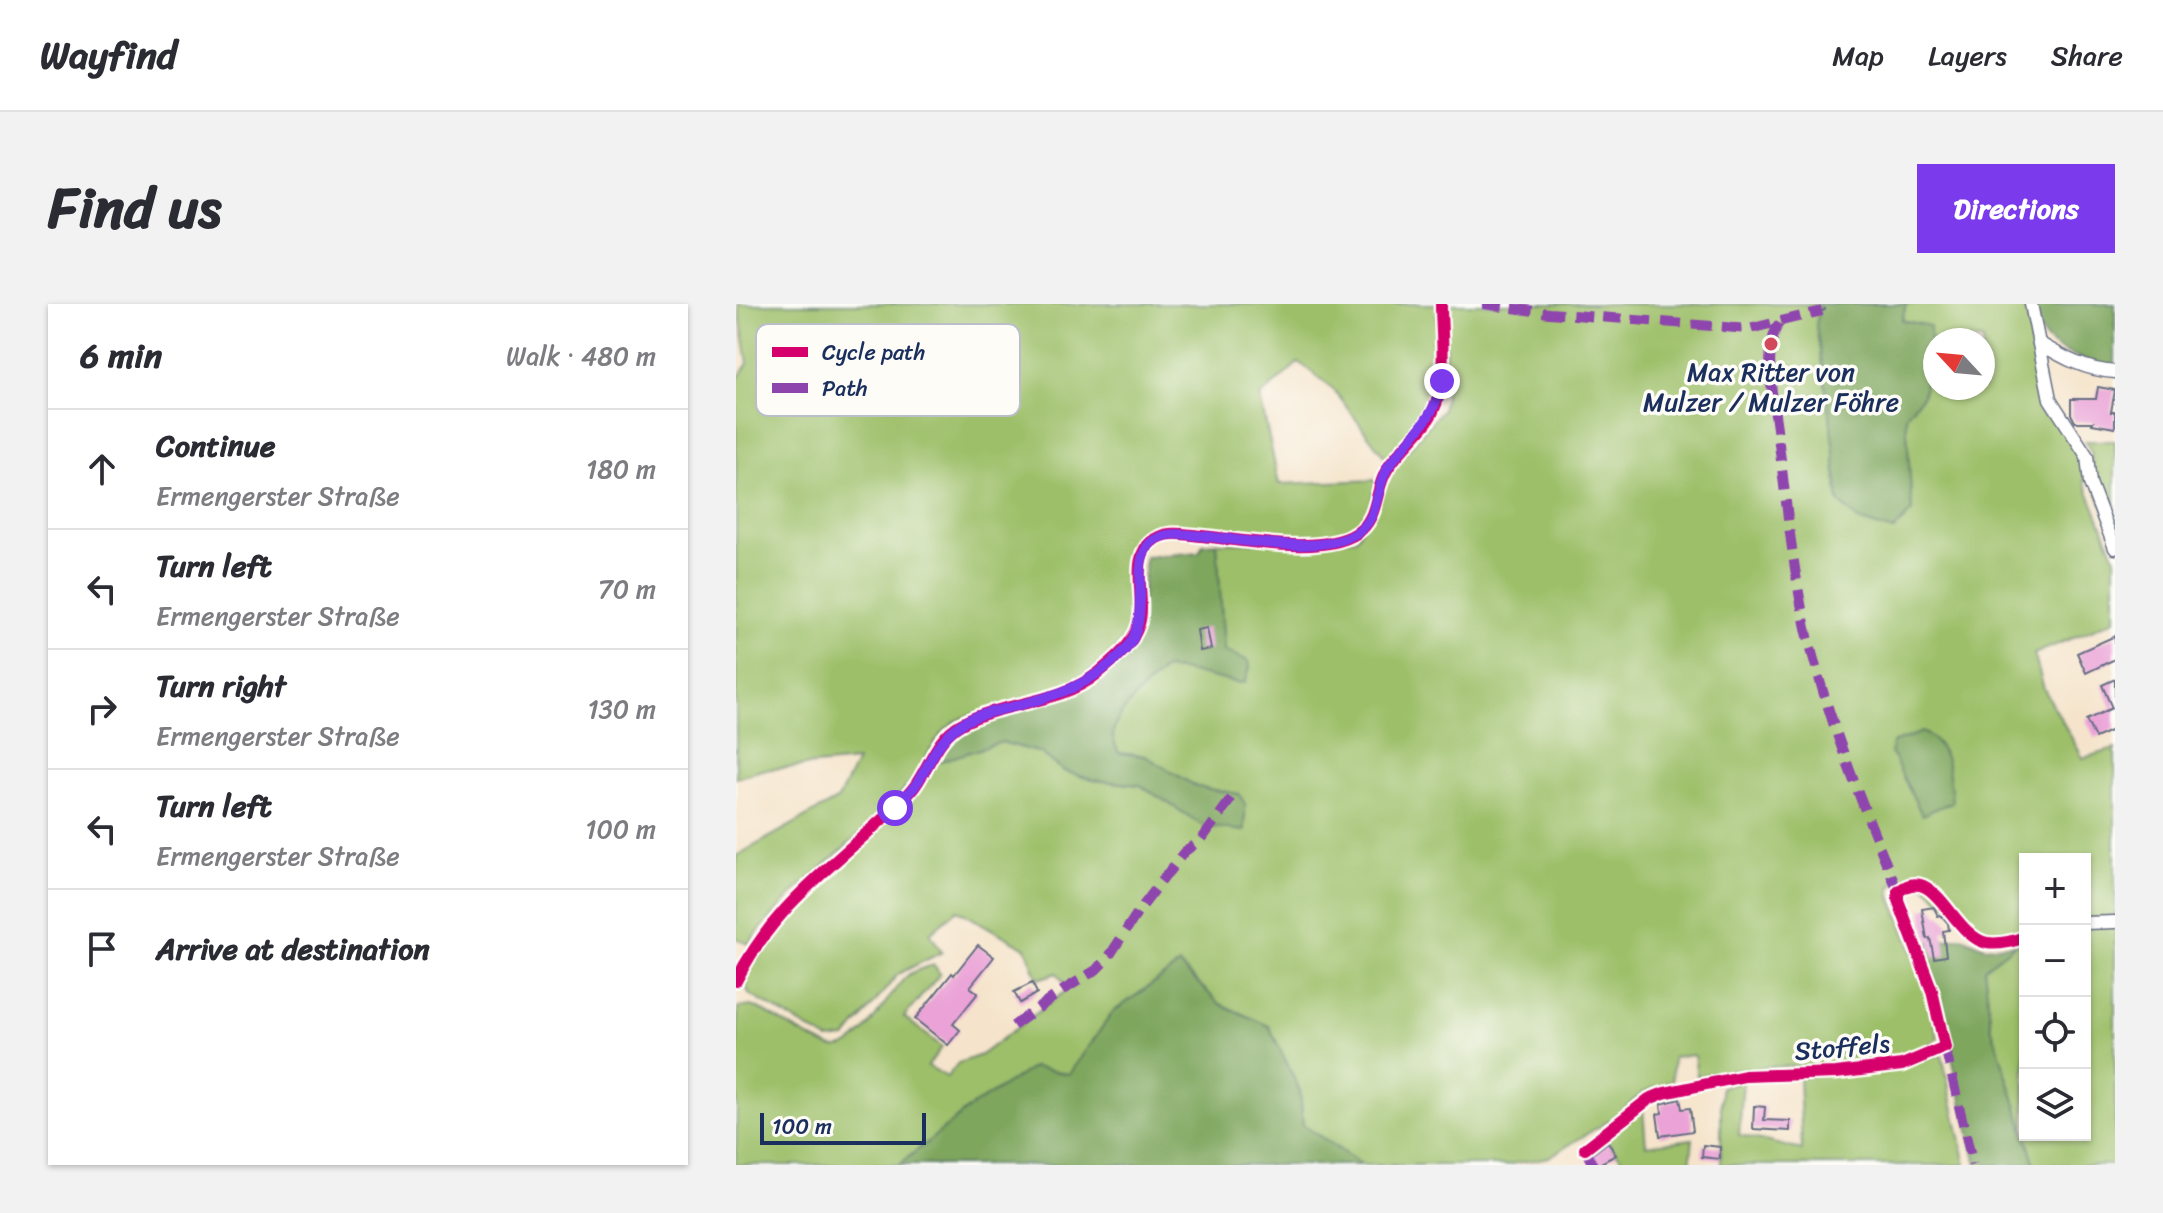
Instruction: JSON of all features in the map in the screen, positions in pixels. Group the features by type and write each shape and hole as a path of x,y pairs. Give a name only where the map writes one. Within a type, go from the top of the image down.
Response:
{"street":[{"path":"736,981 745,963 784,909 895,808 915,786 940,743 958,726 981,715 1065,693 1094,677 1126,649 1141,620 1141,556 1152,541 1167,534 1264,543 1321,544 1345,539 1362,529 1375,508 1387,468 1436,407 1442,381 1441,304"},
{"path":"2031,304 2050,399 2087,456 2090,483 2115,548"},
{"path":"2039,343 2092,370 2115,372"},
{"name":"Stoffels","path":"1585,1149 1649,1099 1664,1093 1745,1076 1836,1073 1902,1065 1945,1047 1932,991 1898,900 1898,892 1905,886 1917,884 1933,892 1965,932 1985,943 2019,939"},
{"path":"2091,923 2115,922"}],"green space":[{"path":"738,304 1437,304 1434,394 1417,428 1387,460 1333,389 1299,362 1260,397 1279,484 1376,480 1370,507 1359,526 1338,536 1289,541 1157,532 1144,541 1137,554 1132,616 1118,646 1076,680 1030,698 964,717 947,728 896,799 794,893 748,944 736,938 736,856 838,799 857,761 762,770 736,778 736,381 748,363"},
{"path":"1446,304 1820,304 1816,326 1839,502 1912,511 1906,415 1923,395 1902,320 1906,304 2025,304 2045,400 2081,456 2085,483 2115,558 2115,620 2034,654 2044,689 2083,758 2115,749 2115,918 2091,919 2091,853 2019,853 2019,933 1997,938 1979,936 1919,880 1896,882 1891,888 1891,896 1928,992 1938,1038 1900,1057 1857,1065 1761,1067 1697,1076 1694,1055 1673,1057 1672,1081 1642,1093 1613,1118 1549,1157 1507,1165 1362,1165 1303,1125 1300,1091 1269,1026 1220,1004 1179,965 1113,1012 1069,1075 1033,1067 972,1106 899,1165 736,1165 738,1008 758,1008 817,1041 834,1048 844,1047 863,1032 906,977 934,965 940,974 904,1017 942,1047 928,1066 947,1077 958,1063 981,1055 1068,989 1057,973 1038,979 1026,948 957,910 930,933 942,952 898,974 846,1038 828,1040 749,994 746,985 747,971 787,912 919,791 938,762 1001,742 1041,753 1064,771 1093,780 1140,785 1204,826 1239,794 1197,787 1145,756 1118,753 1113,734 1120,717 1134,699 1164,669 1181,670 1224,651 1217,543 1356,539 1391,470 1442,410 1445,395"},
{"path":"1820,304 1906,304 1902,320 1930,326 1923,328 1923,395 1906,415 1912,511 1893,531 1858,520 1839,502 1816,326"},
{"path":"2034,304 2115,304 2115,366 2076,357 2049,342 2040,329"},
{"path":"2085,441 2115,441 2115,539 2093,481 2091,452"},
{"path":"1217,543 1224,651 1249,661 1245,682 1164,669 1126,708 1113,736 1119,753 1145,756 1197,787 1239,794 1245,804 1245,831 1204,826 1140,785 1093,780 1064,771 1041,753 1002,742 938,762 944,747 961,730 1096,680 1130,653 1140,636 1145,557 1199,552 1203,544"},
{"path":"1922,732 1931,737 1943,752 1952,802 1922,815 1891,753 1892,743"},
{"path":"2091,926 2115,926 2115,1165 2035,1165 2028,1141 2091,1141"},
{"path":"1962,937 1985,947 2016,944 1984,968 1991,1026 2019,1114 2019,1141 2027,1141 2035,1165 1977,1165 1936,989 1922,943"},
{"path":"2019,943 2019,1114 1991,1026 1984,968"},
{"path":"1179,965 1220,1004 1269,1026 1300,1091 1303,1125 1362,1165 899,1165 972,1106 1033,1067 1069,1074 1113,1012"},
{"path":"1942,1055 1966,1165 1721,1165 1721,1087 1743,1081 1739,1135 1802,1150 1799,1078"},
{"path":"1643,1109 1646,1145 1693,1139 1690,1165 1617,1165 1623,1160 1605,1138"}],"building":[{"path":"2098,387 2115,390 2111,412 2115,412 2115,428 2093,422 2075,422 2071,414 2071,399 2096,399"},
{"path":"1207,628 1211,649 1200,651 1197,630"},
{"path":"2115,636 2115,659 2086,673 2077,653"},
{"path":"2115,679 2115,729 2095,738 2086,720 2112,708 2102,685"},
{"path":"1934,907 1938,916 1941,915 1948,923 1949,930 1943,931 1946,956 1934,958 1922,909"},
{"path":"978,945 994,957 970,987 978,993 953,1024 960,1030 948,1045 915,1019"},
{"path":"1032,983 1037,993 1020,1003 1014,992"},
{"path":"1680,1099 1682,1109 1690,1108 1693,1131 1660,1136 1657,1114 1662,1113 1661,1104"},
{"path":"1754,1106 1765,1107 1764,1120 1790,1121 1790,1131 1753,1129"},
{"path":"1608,1142 1616,1155 1597,1165 1591,1155"},
{"path":"1703,1145 1720,1147 1720,1159 1702,1157"}],"marked path":[{"path":"1483,304 1549,313 1749,329 1822,311"},
{"path":"1779,323 1771,348 1771,378 1793,556 1806,628 1835,729 1898,892"},
{"path":"1013,1026 1096,970 1108,958 1138,912 1184,852 1202,839 1233,796"},
{"path":"1945,1047 1973,1165"},
{"path":"1585,1149 1593,1165"}],"cycle path":[{"path":"736,981 778,918 904,799 940,744 953,730 995,711 1065,692 1097,674 1122,652 1139,624 1142,556 1155,539 1178,534 1308,545 1348,538 1362,529 1371,515 1388,468 1427,422 1439,395 1443,365 1441,304"},
{"path":"1585,1149 1649,1099 1664,1093 1745,1076 1836,1073 1902,1065 1945,1047 1932,991 1898,900 1898,892 1911,885 1933,892 1975,938 1987,943 2019,939"}],"place":[{"name":"Max Ritter von Mulzer / Mulzer Föhre","path":"1771,344"}],"route":[{"path":"895,808 915,786 940,743 958,726 981,715 1065,693 1094,677 1126,649 1141,620 1141,556 1152,541 1167,534 1181,534 1264,543 1321,544 1345,539 1362,529 1375,508 1387,468 1436,407 1442,381"}]}
